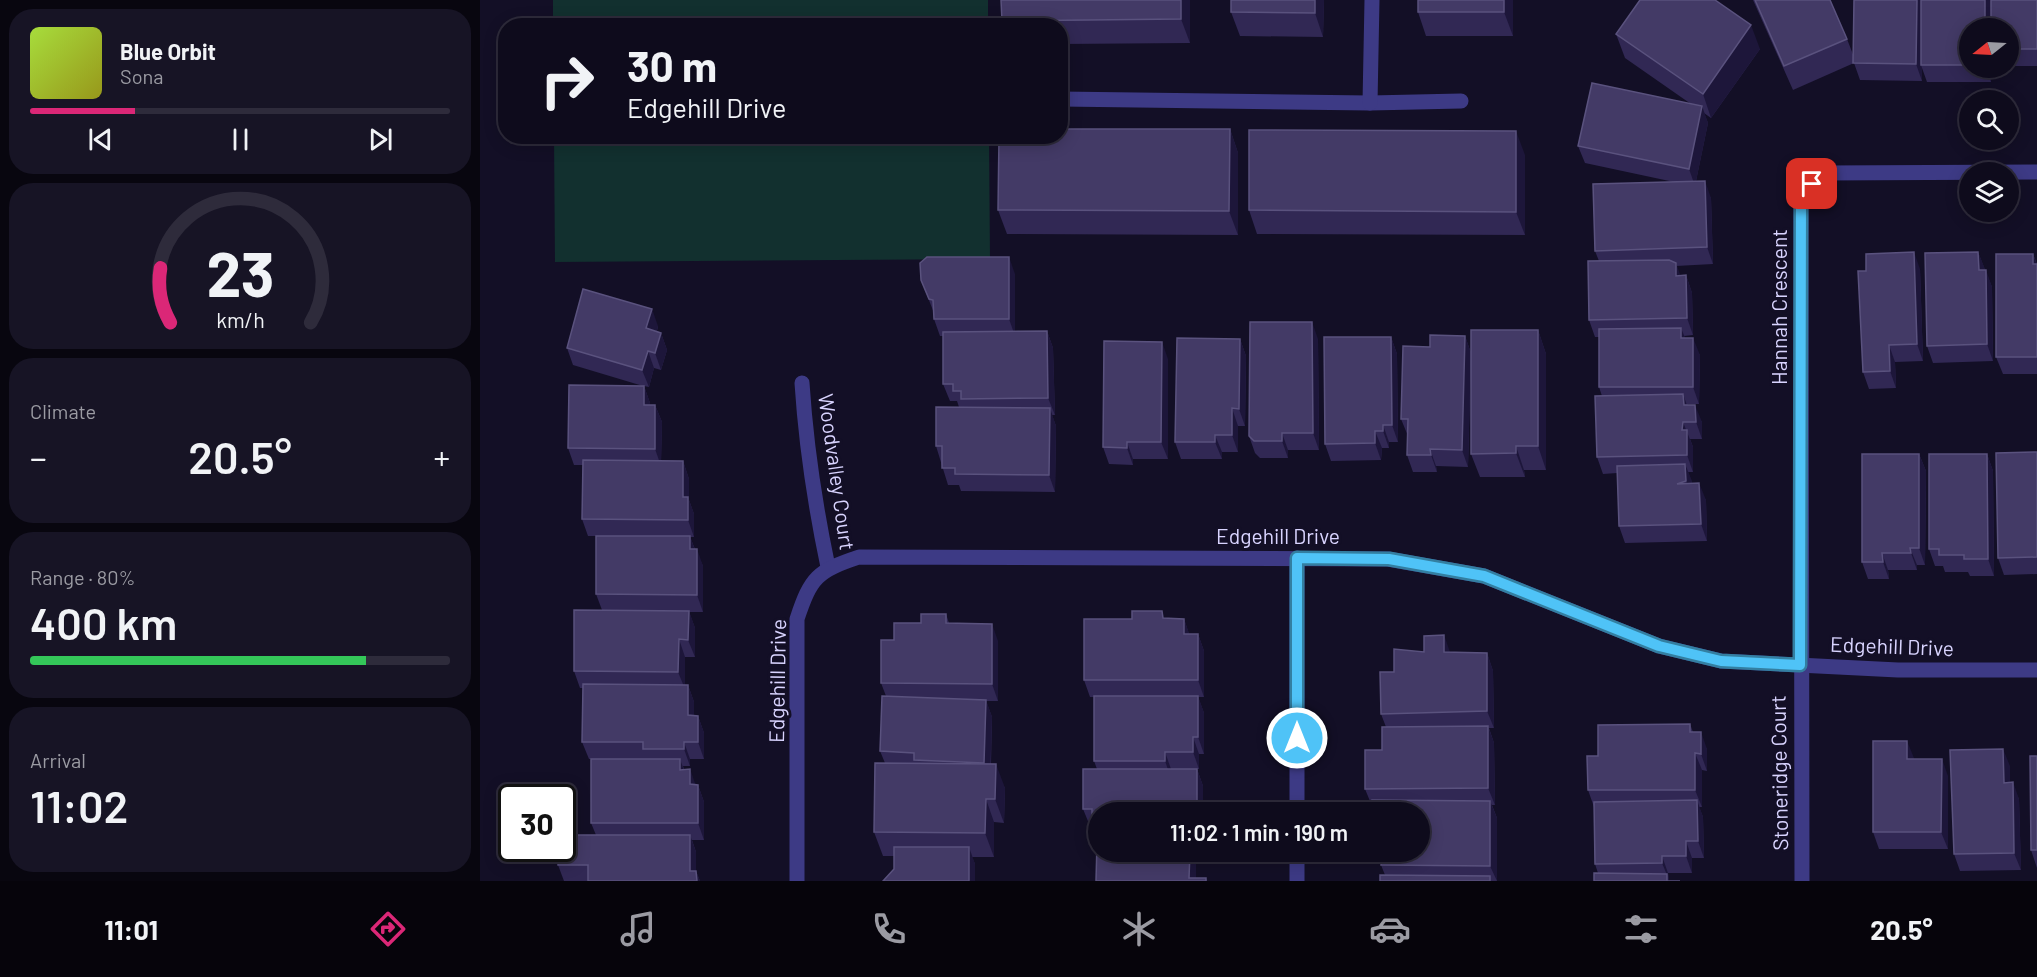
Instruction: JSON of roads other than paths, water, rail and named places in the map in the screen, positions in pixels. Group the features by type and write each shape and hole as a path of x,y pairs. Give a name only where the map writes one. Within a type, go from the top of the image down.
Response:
{"street":[{"path":"1370,103 1372,0"},
{"path":"1068,99 1370,103 1461,101"},
{"name":"Hannah Crescent","path":"1800,665 1801,195 1824,173 2037,172"},
{"name":"Woodvalley Court","path":"802,383 806,445 828,567"},
{"name":"Edgehill Drive","path":"797,881 797,619 807,588 828,567 859,557 1389,559 1484,576 1659,646 1721,661 1898,670 2037,670"},
{"path":"1297,558 1297,802"},
{"name":"Stoneridge Court","path":"1800,665 1802,881"},
{"path":"1297,862 1297,881"}]}
